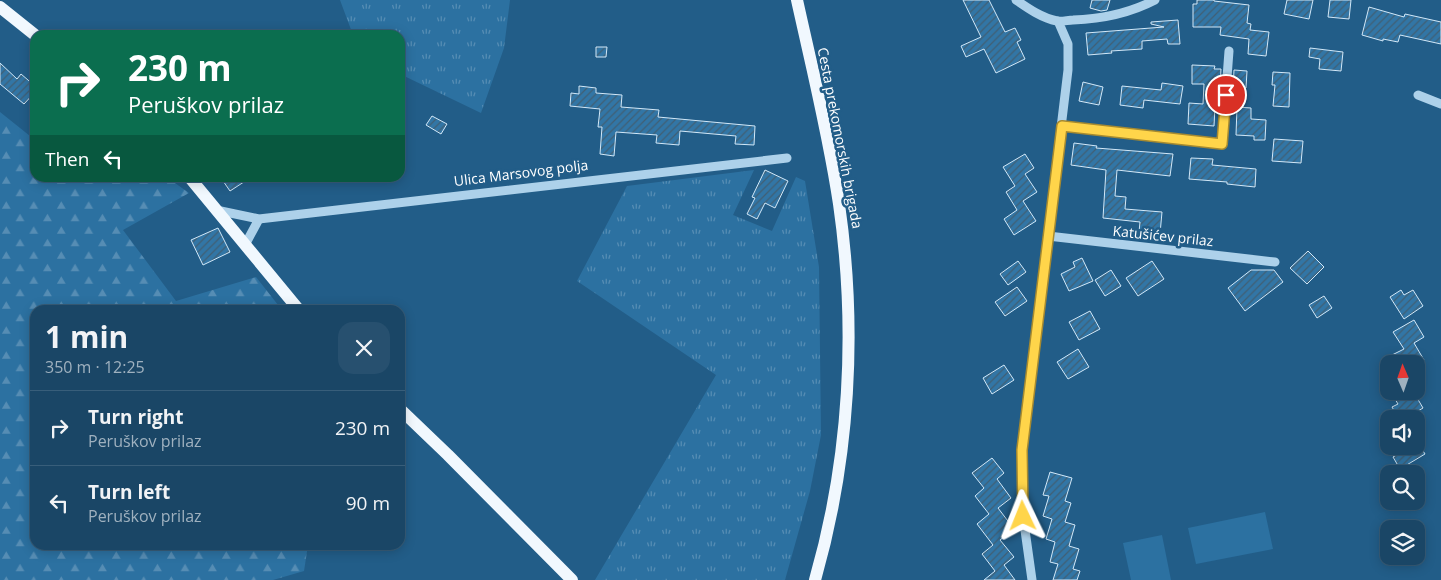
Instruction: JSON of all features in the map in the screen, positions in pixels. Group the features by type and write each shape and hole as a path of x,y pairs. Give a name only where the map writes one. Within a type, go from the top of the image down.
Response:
{"main road":[{"name":"Cesta prekomorskih brigada","path":"797,0 835,180 844,242 848,299 848,362 844,428 833,507 815,580"},
{"path":"0,7 30,31"},
{"path":"193,182 295,305"},
{"path":"405,414 572,580"}],"street":[{"path":"1016,0 1035,13 1058,21 1088,19 1120,13 1138,8 1155,0"},
{"path":"1032,580 1023,516 1022,450 1068,70 1068,44 1058,21"},
{"path":"1062,126 1222,144 1229,50"},
{"path":"1418,96 1441,104"},
{"name":"Ulica Marsovog polja","path":"216,210 259,219 787,158"},
{"path":"245,245 259,219"},
{"name":"Katušićev prilaz","path":"1048,236 1275,262"}],"green space":[{"path":"340,0 510,0 504,48 481,113 405,76 405,30 351,30"},
{"path":"0,112 30,136 30,182 174,182 189,193 123,230 176,301 256,277 278,305 30,305 30,550 307,550 304,571 273,580 0,580"},
{"path":"754,170 733,215 772,231 796,177 805,181 819,267 821,435 810,491 785,580 595,580 716,375 577,281 627,186"},
{"path":"1265,512 1273,549 1196,564 1188,528"},
{"path":"1162,535 1171,580 1131,580 1123,543"}],"building":[{"path":"963,0 989,0 1005,32 1015,28 1021,40 1017,42 1025,59 996,73 984,49 966,57 961,46 981,37"},
{"path":"1092,0 1110,0 1107,10 1101,11 1090,8"},
{"path":"1197,0 1214,0 1249,5 1247,23 1251,24 1250,30 1269,32 1266,56 1248,54 1249,39 1220,35 1221,27 1193,27 1193,4 1197,4"},
{"path":"1287,0 1313,0 1309,19 1284,14"},
{"path":"1330,0 1351,0 1349,19 1328,17"},
{"path":"1369,7 1404,17 1405,14 1441,22 1441,44 1400,35 1398,42 1383,39 1383,41 1362,35"},
{"path":"1178,20 1180,44 1168,44 1167,39 1142,41 1142,49 1088,55 1086,33 1164,27 1151,24 1151,22"},
{"path":"596,47 607,47 606,57 596,57"},
{"path":"1310,48 1343,52 1341,71 1319,69 1320,59 1309,57"},
{"path":"0,63 17,79 21,74 30,82 30,97 24,104 0,84"},
{"path":"1192,65 1215,66 1214,69 1221,69 1220,87 1216,87 1214,126 1188,124 1189,103 1203,104 1204,84 1192,84"},
{"path":"1234,70 1247,71 1246,88 1233,88"},
{"path":"1273,72 1290,73 1289,107 1273,106 1275,85 1272,85"},
{"path":"1083,82 1103,87 1099,105 1079,101"},
{"path":"1162,83 1183,86 1180,104 1144,100 1143,108 1120,105 1122,86 1161,90"},
{"path":"579,86 596,88 596,93 622,95 621,107 659,110 658,117 755,126 754,145 735,144 736,136 680,131 679,145 656,143 657,135 616,132 614,156 600,154 602,127 598,127 600,109 570,106 571,93 579,94"},
{"path":"1237,107 1251,108 1251,119 1266,120 1265,140 1254,140 1254,136 1236,135"},
{"path":"432,116 447,124 441,134 426,125"},
{"path":"1274,139 1303,141 1301,163 1272,161"},
{"path":"1074,143 1097,146 1096,148 1173,154 1170,176 1117,170 1115,196 1126,197 1125,209 1162,212 1160,234 1139,232 1140,222 1103,218 1106,170 1071,165"},
{"path":"1025,154 1034,168 1025,174 1037,192 1023,201 1036,221 1014,235 1004,219 1017,210 1006,192 1015,186 1003,167"},
{"path":"1191,158 1213,159 1212,165 1256,169 1255,187 1227,184 1227,182 1189,179"},
{"path":"765,170 788,181 775,208 765,203 757,219 747,214 755,198 752,197"},
{"path":"224,182 244,182 230,191"},
{"path":"218,228 230,252 203,265 191,240"},
{"path":"1308,251 1324,267 1307,284 1290,268"},
{"path":"1082,258 1093,281 1069,291 1061,274 1075,267 1073,262"},
{"path":"1018,261 1026,272 1008,285 1000,274"},
{"path":"1152,261 1164,279 1138,296 1126,278"},
{"path":"1111,270 1121,286 1105,296 1095,280"},
{"path":"1251,270 1274,270 1283,282 1245,311 1228,288"},
{"path":"1017,287 1027,301 1005,316 995,302"},
{"path":"1401,290 1404,295 1413,290 1423,306 1404,319 1390,297"},
{"path":"1324,296 1332,308 1317,318 1309,305"},
{"path":"1090,311 1100,329 1079,340 1069,322"},
{"path":"1414,320 1424,337 1414,343 1421,355 1392,355 1404,349 1393,332"},
{"path":"1078,349 1089,367 1068,379 1057,362"},
{"path":"1004,365 1014,380 992,394 983,378"},
{"path":"1396,400 1418,400 1423,408 1420,410 1394,410 1392,407 1398,404"},
{"path":"1396,455 1423,455 1407,465 1398,465 1393,457"},
{"path":"992,458 1004,473 997,479 1011,498 998,508 1014,529 1000,540 1014,557 1004,565 1015,580 984,580 995,571 982,554 993,545 977,524 989,514 975,496 984,488 972,473"},
{"path":"1050,472 1072,478 1065,501 1071,503 1065,522 1075,525 1069,546 1079,549 1073,569 1080,571 1077,580 1053,580 1058,564 1050,562 1055,542 1046,539 1052,519 1043,516 1049,496 1043,495"}],"route":[{"path":"1023,516 1022,450 1062,126 1222,144 1226,95"}]}
